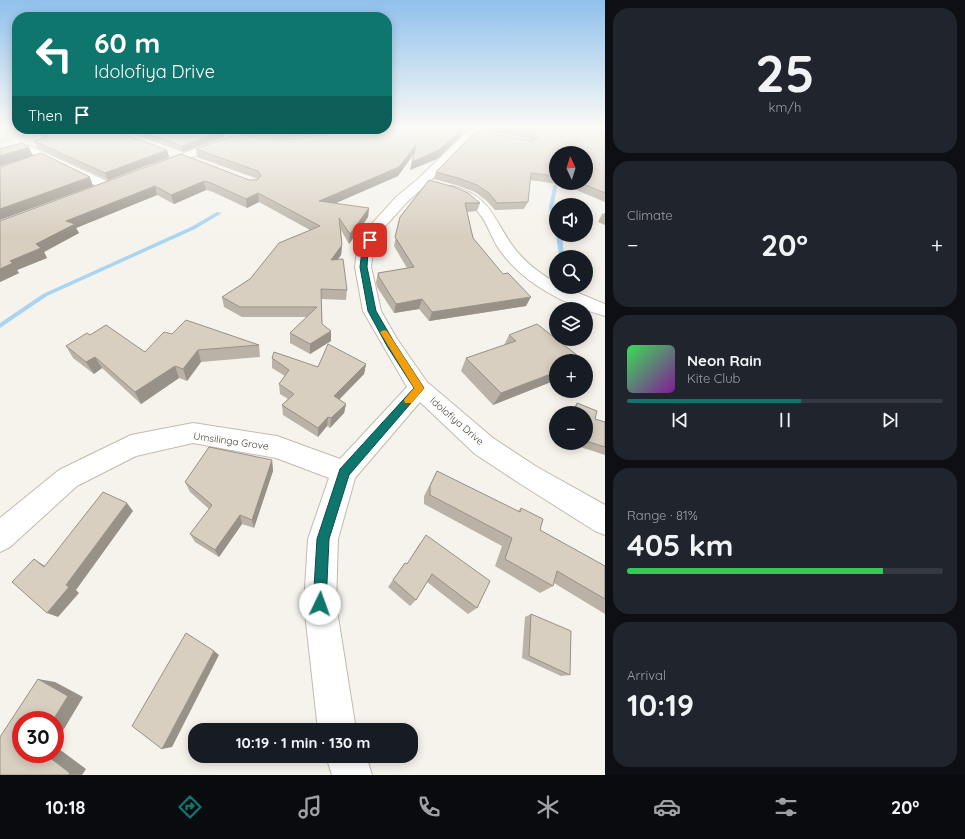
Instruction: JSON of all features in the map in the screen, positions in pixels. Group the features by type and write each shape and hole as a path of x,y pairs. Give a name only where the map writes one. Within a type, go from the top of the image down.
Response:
{"street":[{"path":"59,163 111,185 92,192"},
{"path":"144,172 168,163"},
{"name":"Idolofiya Drive","path":"442,163 401,200 374,230 365,250 363,267 372,311 390,344 419,388 484,446 528,475 605,521"},
{"path":"422,182 456,191 477,202 487,212 500,238 513,257 525,269 573,298 605,310"},
{"path":"336,723 320,604 323,539 344,472 419,388"},
{"name":"Umsilinga Grove","path":"0,537 68,478 132,446 193,434 277,447 344,472"},
{"path":"348,763 352,775"}],"building":[{"path":"11,163 62,163 90,177 0,209 0,167"},
{"path":"83,163 132,163 105,173"},
{"path":"156,163 205,163 249,180 257,180 261,176 258,171 236,163 402,163 399,167 319,201 369,208 350,234 339,218 342,245 331,260 343,259 347,290 321,289 322,324 331,331 310,344 290,333 317,307 240,307 222,297 250,279 279,243 320,226 258,193 246,199 204,181 171,195 155,186 66,221 75,224 36,244 41,248 10,261 13,263 0,269 0,221"},
{"path":"445,163 549,163 549,175 531,173 528,202 497,203 489,193 477,185 436,172"},
{"path":"593,163 605,163 605,193 593,188"},
{"path":"429,180 454,187 468,193 480,203 465,203 473,238 503,274 508,273 531,297 432,312 422,299 396,304 378,273 414,267 395,237 400,217"},
{"path":"186,320 259,345 198,350 183,369 175,366 135,392 95,357 86,362 66,346 87,333 90,335 106,325 145,352 164,332 172,334"},
{"path":"537,324 549,333 549,346 565,346 576,354 549,354 549,375 501,393 466,358 516,341 509,335"},
{"path":"328,344 366,364 334,396 346,404 331,418 328,417 318,428 282,405 294,394 279,384 289,370 272,358 274,352 318,367"},
{"path":"577,403 584,406 576,406"},
{"path":"593,409 597,411 595,419 605,422 605,447 593,443"},
{"path":"209,447 272,460 252,520 240,515 215,550 190,534 212,505 185,482"},
{"path":"437,471 520,512 521,508 543,519 540,530 605,566 605,599 557,571 553,586 505,559 512,538 430,495 430,486"},
{"path":"103,492 127,503 66,585 69,587 47,613 12,582 34,559 44,567"},
{"path":"426,535 490,581 477,608 432,574 416,600 393,580 405,563 407,564"},
{"path":"531,614 571,631 570,675 529,656"},
{"path":"186,633 214,651 162,749 132,726"},
{"path":"38,679 68,696 59,711 17,711"},
{"path":"12,719 12,763 57,763 70,773 68,775 0,775 0,737"}],"waterway":[{"path":"553,198 555,190"},
{"path":"0,326 45,295 193,228 219,213"},
{"path":"560,242 561,250"}],"slow traffic":[{"path":"384,332 390,344 419,388 408,400"}],"route":[{"path":"320,604 323,539 344,472 419,388 390,344 372,311 363,267 365,250 370,240"}]}
